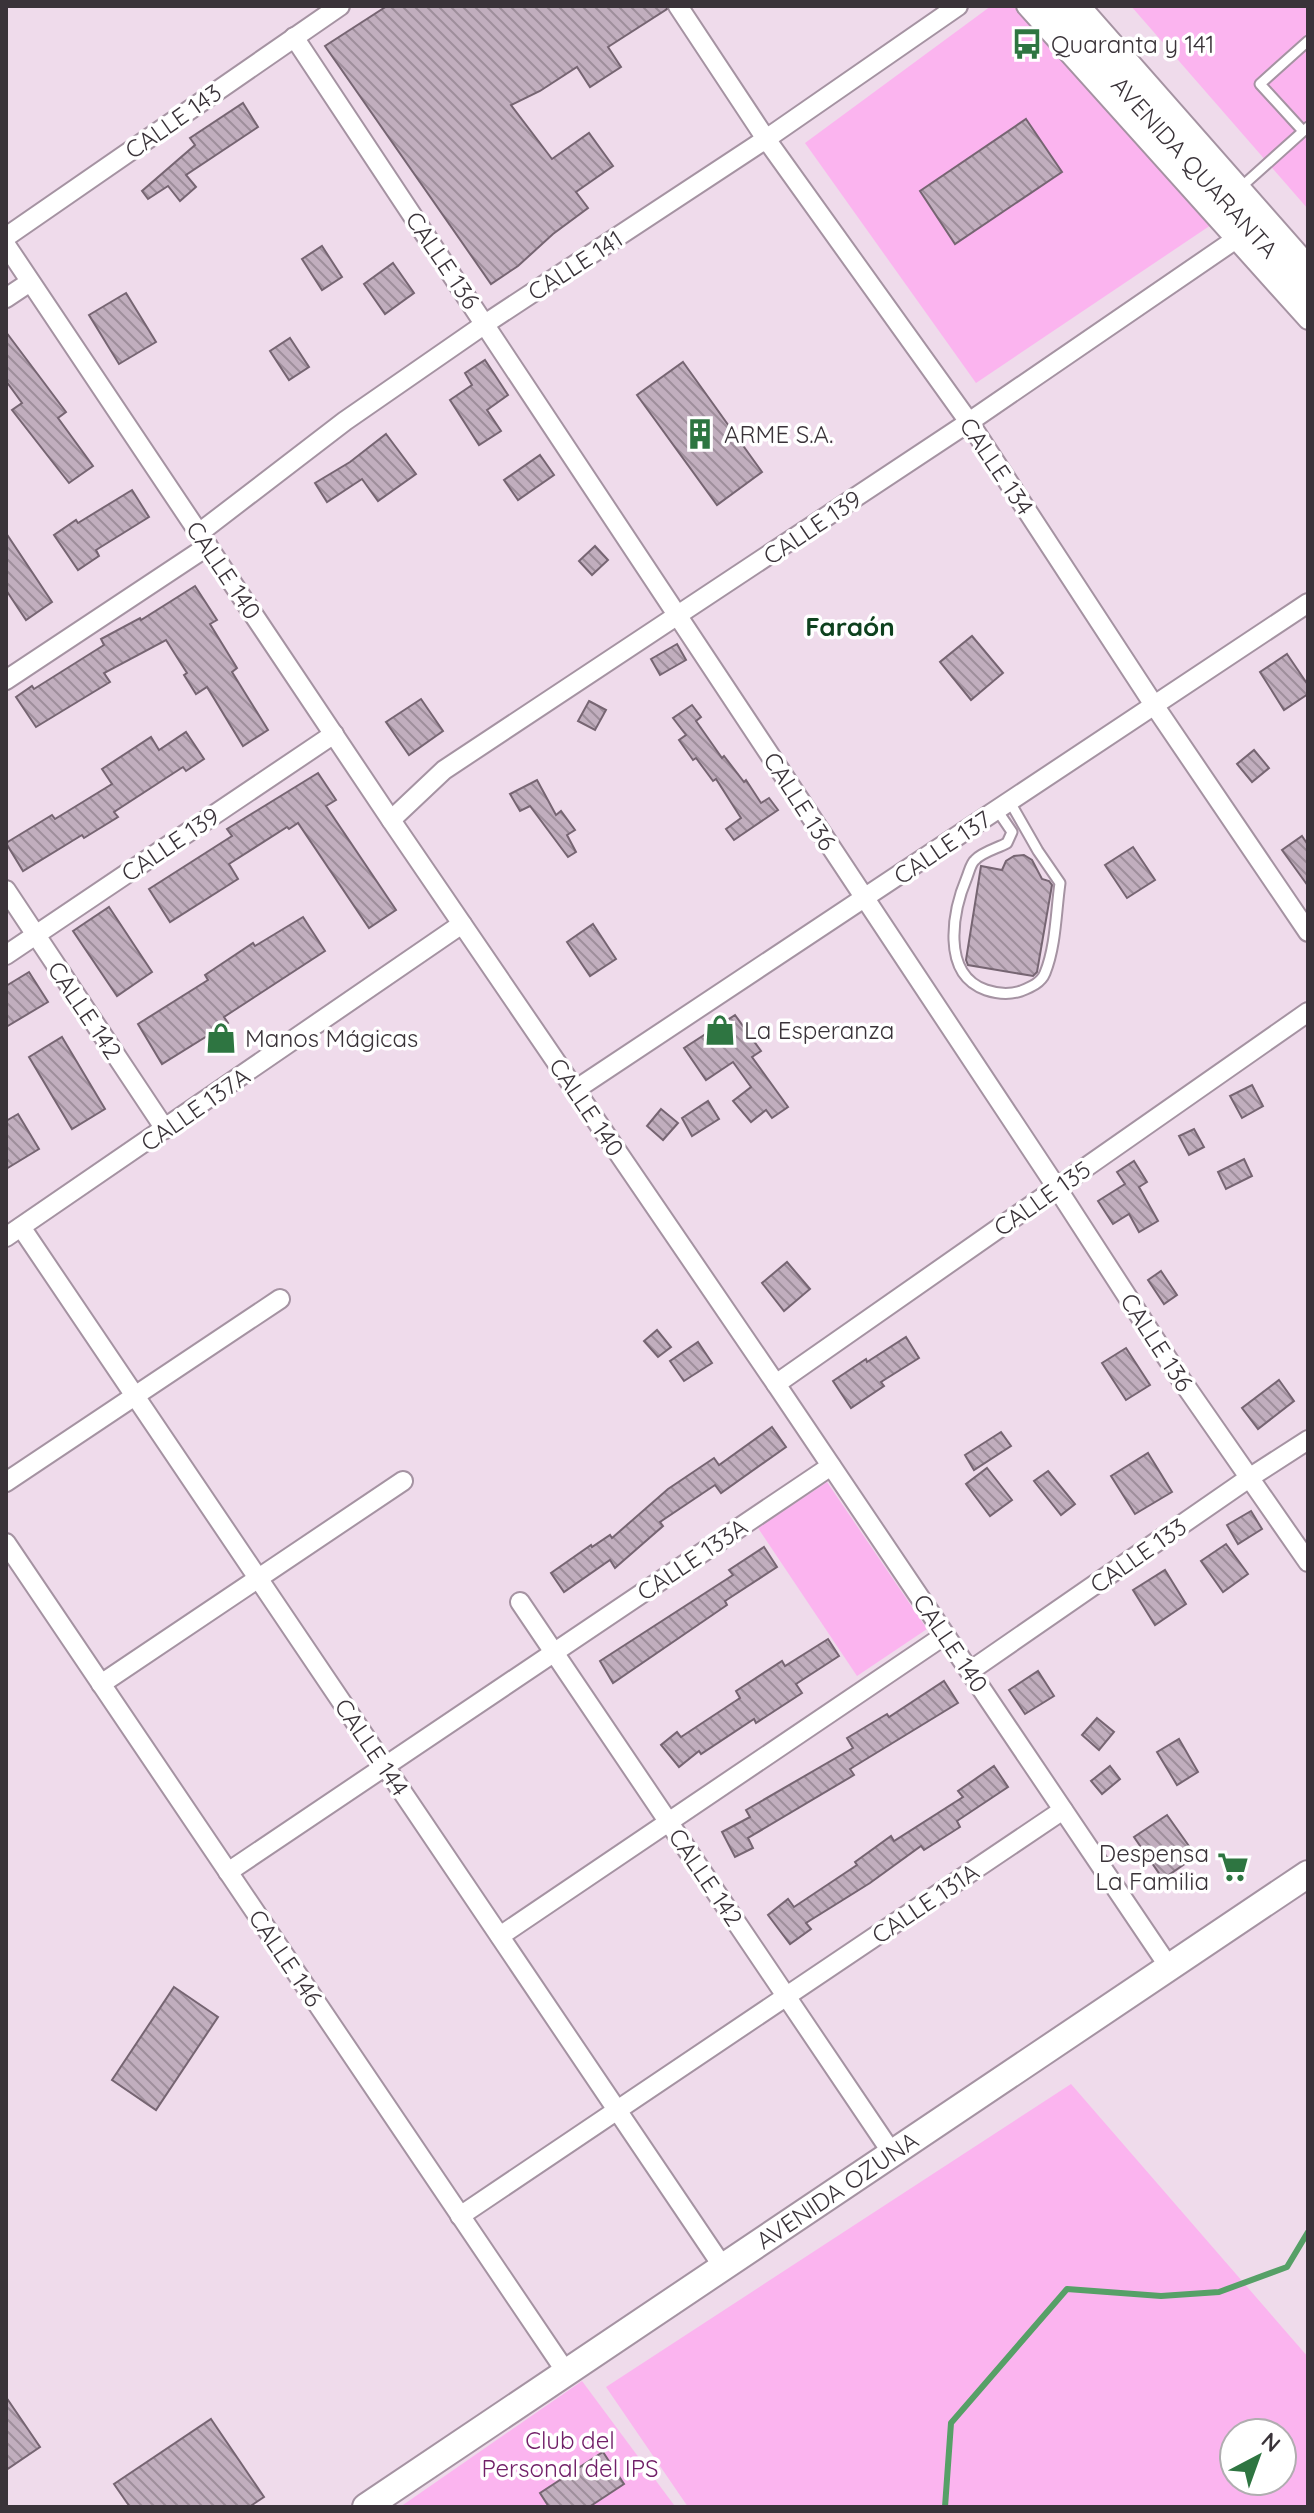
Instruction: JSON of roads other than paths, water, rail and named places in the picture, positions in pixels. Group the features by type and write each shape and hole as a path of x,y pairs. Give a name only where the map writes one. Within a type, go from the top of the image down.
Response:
{"highway":[{"name":"AVENIDA QUARANTA","path":"1050,6 1308,292"}],"main road":[{"name":"AVENIDA OZUNA","path":"366,2507 1308,1874"}],"street":[{"name":"CALLE 143","path":"6,237 340,6"},
{"name":"CALLE 134","path":"678,6 766,139 969,422 1154,705 1308,932"},
{"name":"CALLE 141","path":"7,677 203,540 345,421 485,324 766,139 958,6"},
{"path":"1026,6 1308,320"},
{"path":"1081,6 1308,264"},
{"name":"CALLE 136","path":"294,37 1180,1378 1308,1562"},
{"name":"CALLE 139","path":"391,820 444,770 969,422 1236,239"},
{"name":"CALLE 140","path":"6,245 391,820 1169,1967"},
{"path":"6,298 30,282"},
{"name":"CALLE 137","path":"575,1090 1308,603"},
{"name":"CALLE 139","path":"6,955 334,734"},
{"name":"CALLE 142","path":"6,890 165,1129"},
{"name":"CALLE 137A","path":"13,1232 462,924"},
{"name":"CALLE 135","path":"776,1384 1308,1012"},
{"name":"CALLE 144","path":"13,1232 135,1396 723,2267"},
{"path":"6,1482 280,1299"},
{"name":"CALLE 133","path":"970,1671 1308,1440"},
{"name":"CALLE 133A","path":"228,1872 831,1466"},
{"path":"101,1684 403,1481"},
{"name":"CALLE 146","path":"6,1543 566,2372"},
{"name":"CALLE 142","path":"520,1602 892,2153"},
{"path":"500,1936 945,1635"},
{"name":"CALLE 131A","path":"460,2216 1063,1810"}],"lane":[{"path":"1240,188 1306,129 1260,84 1308,41"},
{"path":"1003,806 1060,883 1045,975 1031,987 1015,993 988,990 966,976 957,960 954,942 961,891 975,860 1007,843 1012,832 1003,806"}],"waterway":[{"path":"945,2507 951,2423 1067,2289 1161,2296 1219,2292 1287,2267 1308,2232"}],"place":[{"name":"Quaranta y 141","path":"1027,44"},
{"name":"ARME S.A.","path":"700,434"},
{"name":"La Esperanza","path":"720,1030"},
{"name":"Manos Mágicas","path":"221,1038"},
{"name":"Despensa La Familia","path":"1233,1867"}],"district":[{"name":"Faraón","path":"850,626"}],"park label":[{"name":"Club del Personal del IPS","path":"570,2454"}]}
